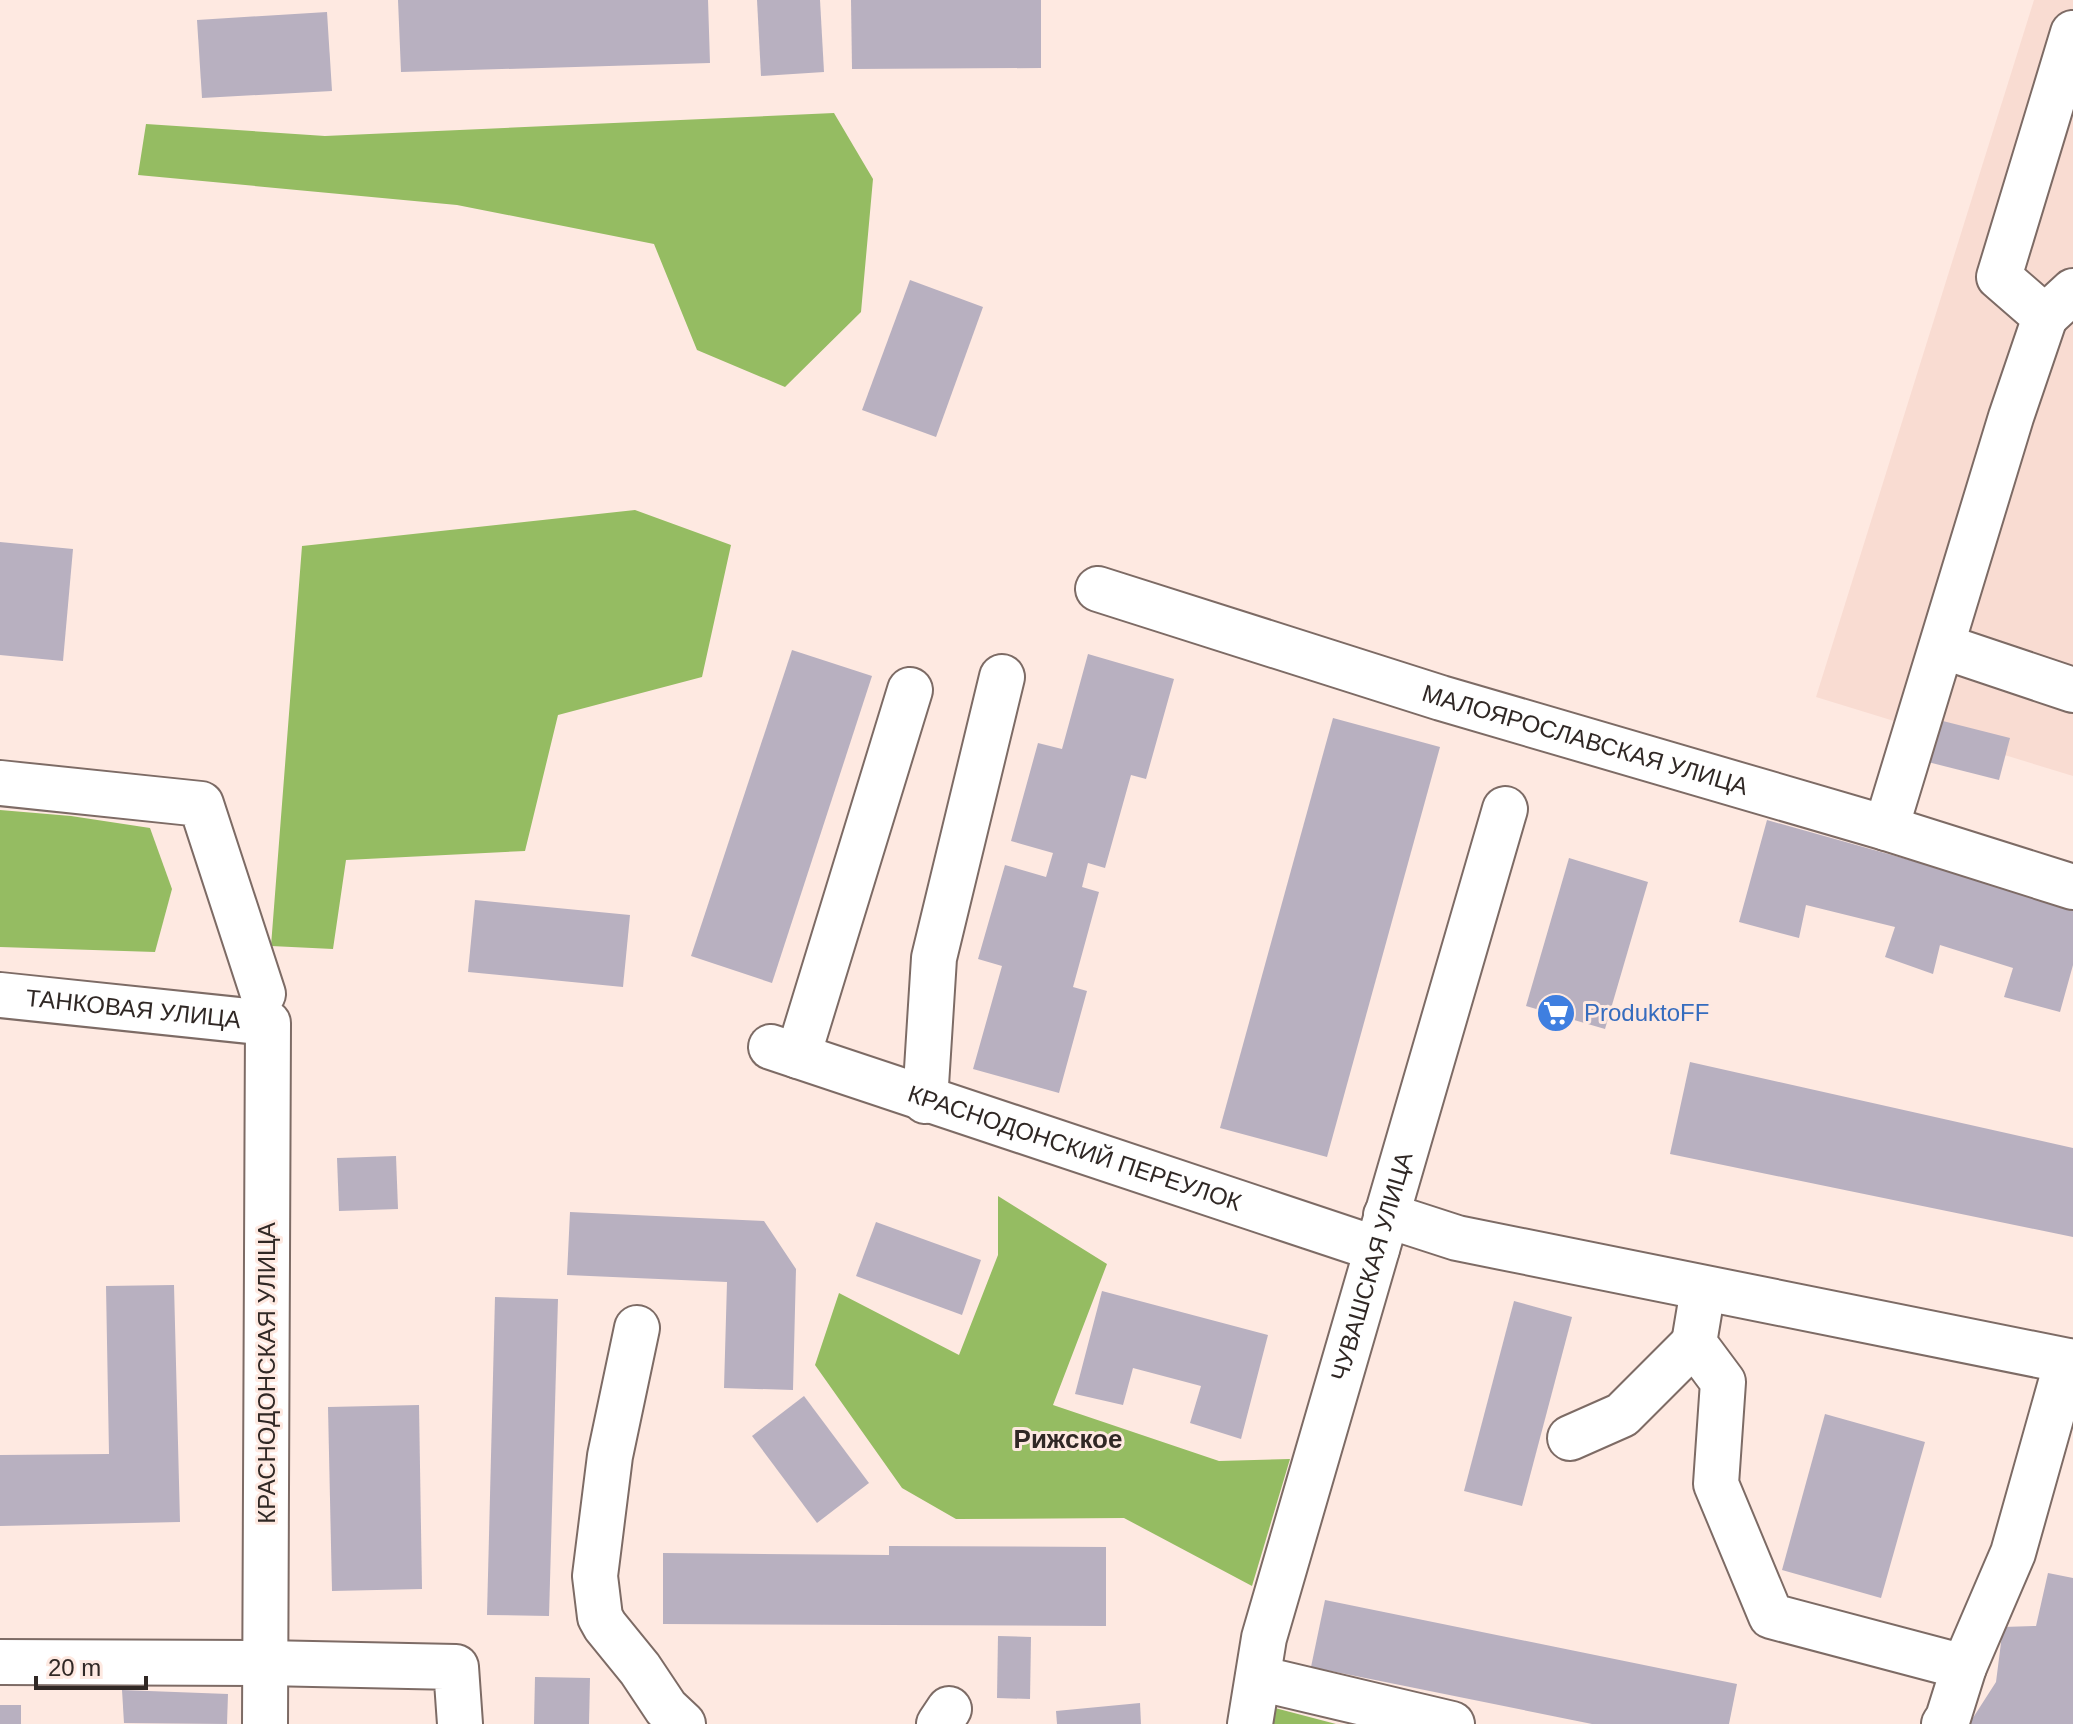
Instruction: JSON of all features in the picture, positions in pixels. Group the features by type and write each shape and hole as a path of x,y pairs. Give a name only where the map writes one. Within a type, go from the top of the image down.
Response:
{"street":[{"path":"1886,828 1942,646 2064,311 1999,277 2073,33"},
{"name":"МАЛОЯРОСЛАВСКАЯ УЛИЦА","path":"1098,589 1441,698 1886,828 2073,887"},
{"path":"1942,646 2073,690"},
{"path":"925,1101 934,958 1002,677"},
{"name":"КРАСНОДОНСКИЙ ПЕРЕУЛОК","path":"910,690 784,1052 925,1101 1170,1179 1382,1232 1457,1238 2070,1361"},
{"name":"КРАСНОДОНСКАЯ УЛИЦА","path":"0,783 201,804 266,1008 265,1724"},
{"name":"ЧУВАШСКАЯ УЛИЦА","path":"1250,1724 1264,1638 1505,809"},
{"name":"ТАНКОВАЯ УЛИЦА","path":"0,995 266,1008"},
{"path":"1570,1438 1622,1415 1694,1343 1703,1289"},
{"path":"637,1328 610,1456 595,1576 600,1617 605,1626 640,1669 666,1708 683,1724"},
{"path":"1694,1343 1723,1382 1716,1484 1771,1616 1964,1667"},
{"path":"1944,1724 1964,1667 2013,1553 2070,1361"},
{"path":"0,1662 456,1667 460,1724"},
{"path":"1258,1678 1452,1724"}],"shaded area":[{"path":"2034,0 2073,0 2073,776 1816,697"}],"green space":[{"path":"834,113 873,179 861,312 785,387 697,350 654,244 457,205 138,175 146,124 325,136"},
{"path":"635,510 731,545 702,677 558,715 525,851 346,860 333,949 271,946 302,546"},
{"path":"0,810 71,816 150,828 172,889 155,952 0,947"},
{"path":"998,1196 1107,1264 1053,1405 1219,1461 1290,1459 1252,1586 1124,1518 956,1519 902,1488 815,1365 839,1293 959,1355 998,1255"},
{"path":"1275,1708 1336,1724 1272,1724"}],"building":[{"path":"398,0 708,0 710,63 401,72"},
{"path":"757,0 820,0 824,72 761,76"},
{"path":"851,0 1041,0 1041,68 852,69"},
{"path":"327,12 332,91 202,98 197,20"},
{"path":"910,280 983,307 936,437 862,410"},
{"path":"0,542 73,549 63,661 0,655"},
{"path":"792,650 872,676 772,983 691,956"},
{"path":"1088,654 1174,679 1146,779 1131,775 1105,868 1088,863 1082,887 1099,892 1073,987 1087,991 1059,1093 973,1069 1002,966 978,959 1005,865 1046,877 1053,853 1011,841 1038,743 1062,749"},
{"path":"1333,718 1440,747 1327,1157 1220,1128"},
{"path":"1931,718 2010,738 1999,780 1920,760"},
{"path":"1767,820 2073,906 2073,965 2060,1012 2004,997 2013,968 1940,945 1933,974 1885,957 1895,927 1806,905 1799,938 1739,922"},
{"path":"1569,858 1648,882 1605,1029 1526,1006"},
{"path":"475,900 630,915 623,987 468,972"},
{"path":"1690,1062 2073,1148 2073,1237 1670,1154"},
{"path":"396,1156 398,1209 339,1211 337,1158"},
{"path":"570,1212 764,1221 796,1269 793,1390 724,1388 727,1282 567,1275"},
{"path":"876,1222 981,1260 962,1315 856,1276"},
{"path":"174,1285 180,1522 0,1526 0,1455 109,1454 106,1286"},
{"path":"1102,1291 1268,1335 1241,1439 1190,1423 1201,1386 1133,1368 1123,1405 1075,1394"},
{"path":"495,1297 558,1299 549,1616 487,1615"},
{"path":"1514,1301 1572,1317 1522,1506 1464,1491"},
{"path":"804,1396 869,1483 817,1523 752,1436"},
{"path":"419,1405 422,1589 332,1591 328,1407"},
{"path":"1825,1414 1925,1442 1881,1598 1782,1570"},
{"path":"889,1546 1106,1547 1106,1626 663,1624 663,1553 889,1555"},
{"path":"2048,1573 2073,1578 2073,1724 1969,1724 1996,1682 2003,1627 2036,1626"},
{"path":"1325,1600 1737,1684 1729,1724 1592,1724 1311,1667"},
{"path":"998,1636 1031,1637 1030,1699 997,1698"},
{"path":"535,1677 590,1678 589,1724 534,1724"},
{"path":"122,1690 228,1694 227,1724 124,1723"},
{"path":"1140,1703 1141,1724 1057,1724 1056,1711"},
{"path":"0,1705 21,1705 21,1724 0,1724"}],"place":[{"name":"ProduktoFF","path":"1556,1013"}],"district":[{"name":"Рижское","path":"1068,1439"}]}
